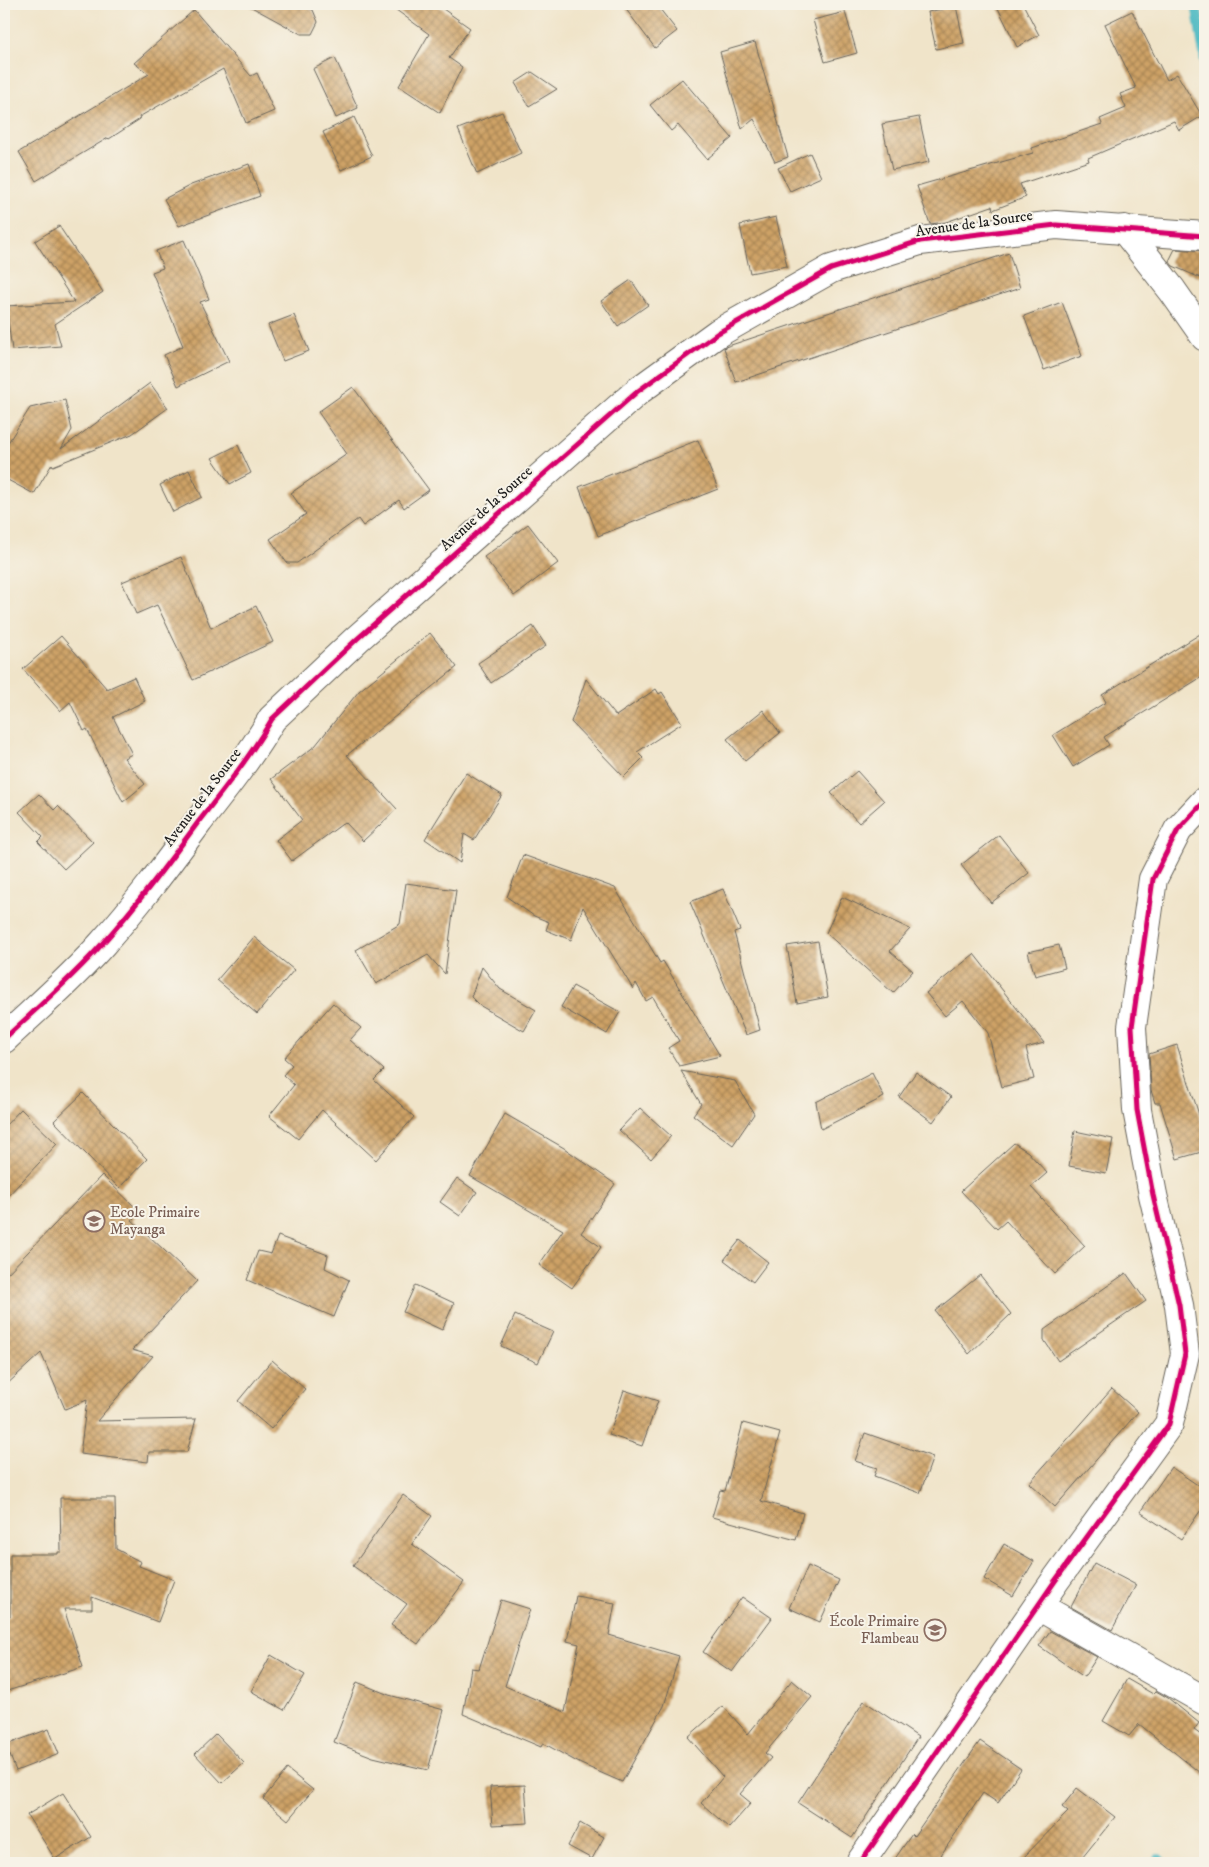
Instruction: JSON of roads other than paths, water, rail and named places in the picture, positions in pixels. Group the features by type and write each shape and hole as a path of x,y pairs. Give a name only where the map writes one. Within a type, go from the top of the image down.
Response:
{"street":[{"name":"Avenue de la Source","path":"4,1039 77,970 117,926 182,845 263,735 272,719 357,639 561,457 638,391 718,333 832,268 920,241 1056,225 1205,236"},
{"path":"1124,229 1172,290 1205,337"},
{"path":"860,1863 1038,1606 1169,1424 1184,1354 1179,1305 1153,1195 1137,1110 1132,1028 1153,879 1178,830 1205,801"},
{"path":"1038,1606 1205,1701"}],"waterway":[{"path":"1196,4 1205,62"},
{"path":"1159,1859 1163,1863"}],"place":[{"name":"Ecole Primaire Mayanga","path":"94,1221"},
{"name":"École Primaire Flambeau","path":"935,1630"}]}
